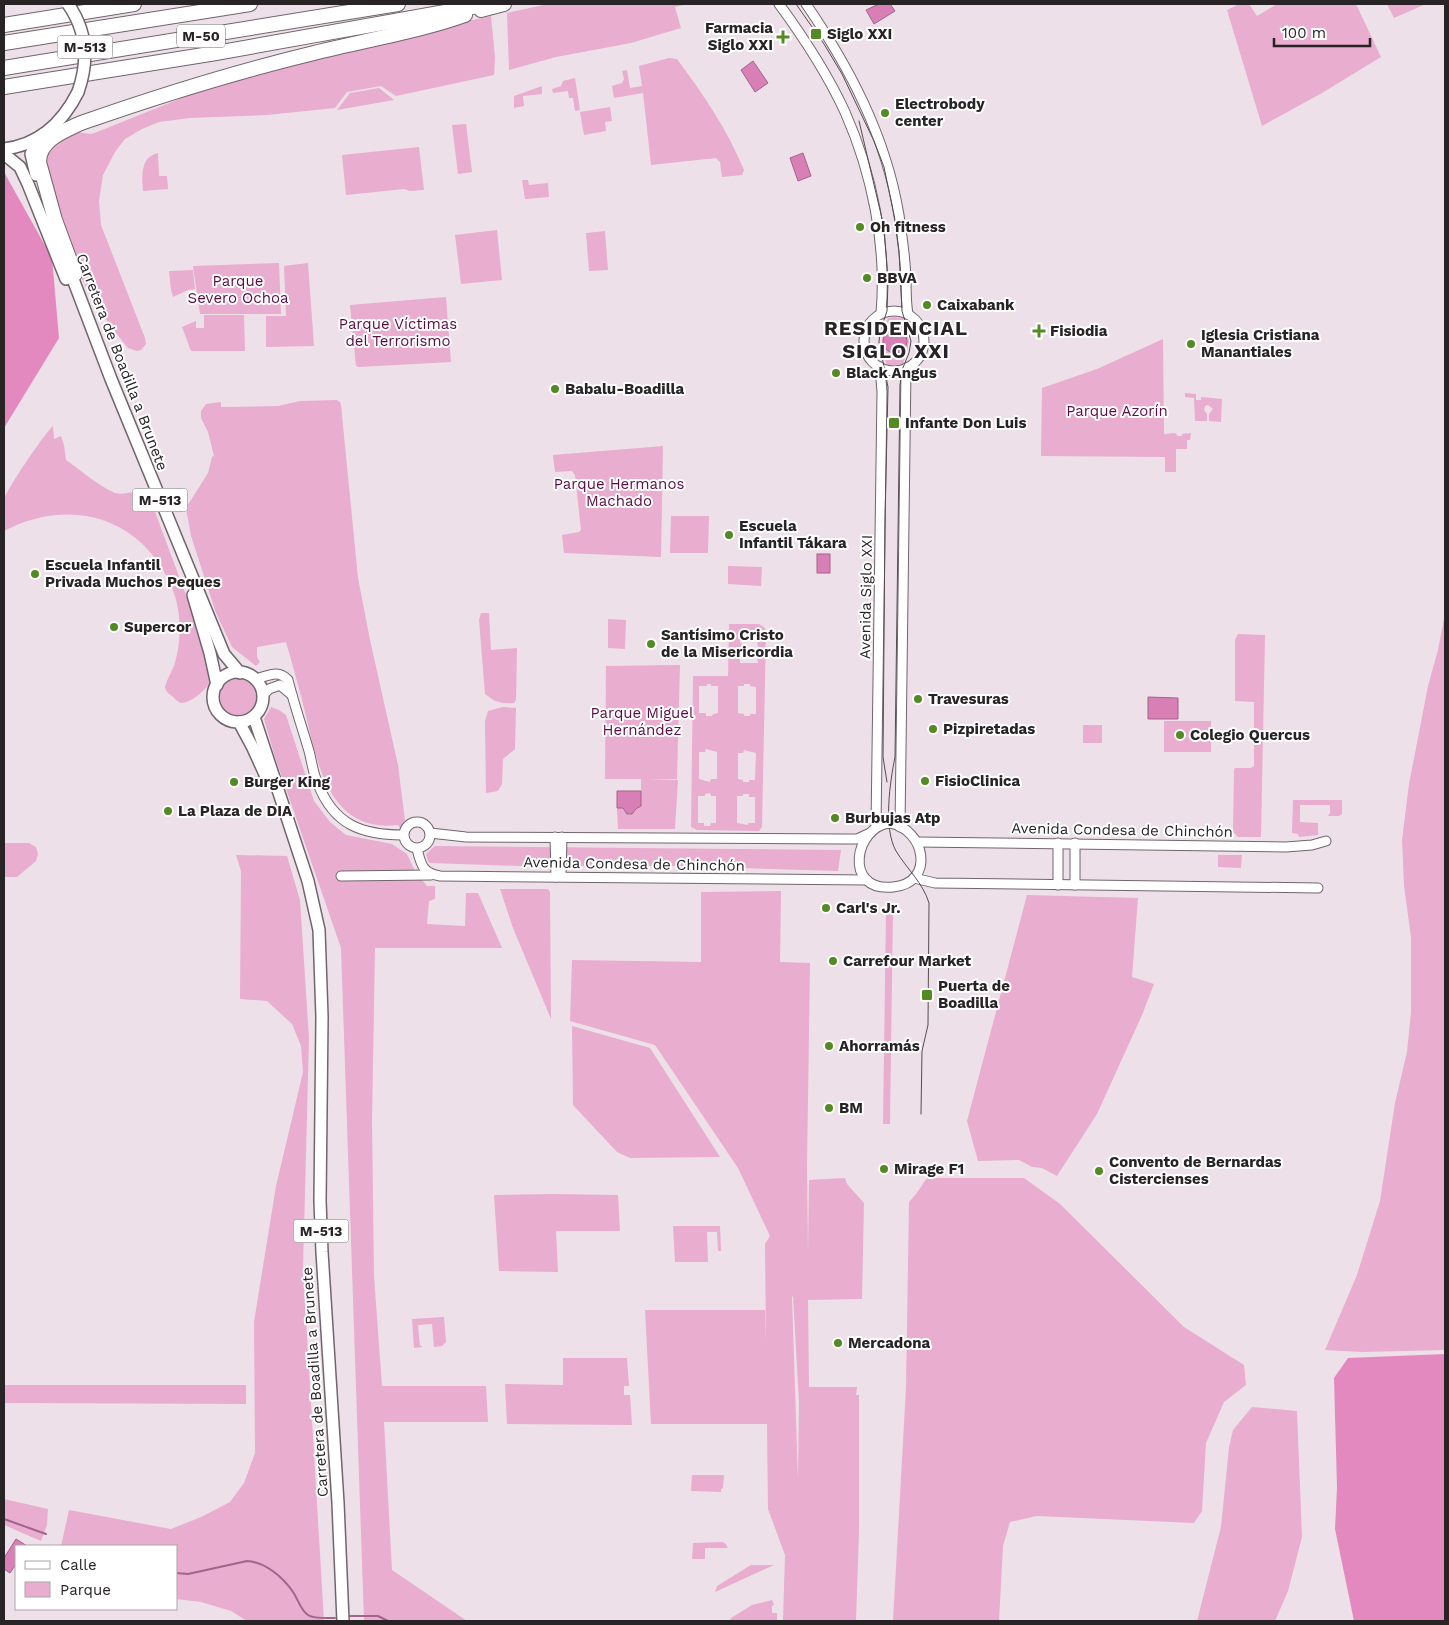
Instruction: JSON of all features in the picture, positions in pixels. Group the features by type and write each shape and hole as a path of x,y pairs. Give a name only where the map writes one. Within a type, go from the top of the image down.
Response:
{"highway":[{"path":"4,25 134,4"},
{"name":"M-50","path":"4,43 250,4"},
{"name":"M-50","path":"4,68 398,4"},
{"path":"4,87 216,53 489,4"},
{"path":"76,274 56,220 39,162 41,149 53,138 81,123 210,80 314,53 435,26 504,4"},
{"path":"54,126 112,104 254,61 466,15"}],"main road":[{"name":"M-513","path":"4,149 38,138 54,126 69,109 78,92 86,56 84,40 79,25 68,4"},
{"name":"Carretera de Boadilla a Brunete","path":"38,138 32,154 33,168 42,199 65,260 111,379 221,645 230,663 240,673"},
{"name":"Carretera de Boadilla a Brunete","path":"4,154 20,167 28,184 157,500 196,603 214,667 217,685"},
{"path":"217,685 224,677 240,673 256,679 263,695 261,707 254,717 247,721 239,722"},
{"name":"M-513","path":"217,685 214,699 217,710 225,719 239,722"},
{"name":"Carretera de Boadilla a Brunete","path":"254,717 315,908 321,955 320,1200 343,1621"},
{"name":"Carretera de Boadilla a Brunete","path":"239,722 253,748 296,844"}],"street":[{"path":"779,4 820,64 845,112 858,148 874,208 880,241 883,290 881,313"},
{"path":"806,4 839,53 854,82 868,110 887,163 899,215 906,264 908,314"},
{"path":"894,310 908,314 920,324 923,332 924,345 918,359 906,368 894,371 880,367 869,358 866,351 865,331 869,324 881,313 894,310"},
{"name":"Avenida Siglo XXI","path":"873,830 882,392 880,367"},
{"path":"900,827 906,368"},
{"path":"256,679 278,673 284,675 288,680 317,782 324,799 334,812 351,826 362,831 403,835"},
{"path":"263,695 269,688 280,685 292,695"},
{"path":"412,822 427,826 430,833 427,844 417,849 406,843 403,835 406,827 412,822"},
{"path":"890,823 900,827 917,842 921,852 920,870 914,878 904,884 888,888 867,880 860,872 858,862 862,848 873,830 890,823"},
{"name":"Avenida Condesa de Chinchón","path":"430,833 466,837 857,839 873,830"},
{"path":"559,837 559,877"},
{"name":"Avenida Condesa de Chinchón","path":"917,842 1286,847 1312,845 1326,841"},
{"path":"1058,843 1058,884"},
{"path":"1075,843 1075,885"},
{"path":"417,849 421,864 431,875"},
{"name":"Avenida Condesa de Chinchón","path":"341,876 431,875 867,880"},
{"path":"914,878 936,883 1318,888"}],"green space":[{"path":"548,4 688,4 675,7 681,28 631,43 556,57 509,70 507,13"},
{"path":"1239,4 1249,4 1257,16 1277,4 1356,4 1381,57 1322,93 1262,126 1227,10"},
{"path":"1387,4 1426,4 1394,18"},
{"path":"491,16 495,57 494,75 396,96 381,86 347,92 335,108 267,115 190,118 159,122 125,139 115,152 103,175 99,201 101,225 145,338 146,344 141,350 137,351 128,348 111,327 90,295 68,252 42,152 69,131 91,134 244,73"},
{"path":"669,58 677,59 714,112 744,170 742,175 722,177 720,162 716,158 651,165 643,93 614,98 612,86 622,83 624,79 622,71 627,70 630,88 642,86 639,66"},
{"path":"575,78 580,110 575,111 573,98 569,98 568,91 553,93 552,89 561,86 563,81"},
{"path":"542,86 542,94 523,96 524,106 514,108 514,96"},
{"path":"379,88 394,100 337,110 350,93"},
{"path":"610,107 612,121 605,122 606,131 584,135 580,112"},
{"path":"466,124 472,172 458,174 452,125"},
{"path":"419,147 424,190 410,191 404,189 346,195 342,155"},
{"path":"158,153 159,176 167,176 168,189 143,191 143,168 152,155"},
{"path":"522,180 528,180 529,185 548,183 549,197 525,199"},
{"path":"497,230 502,280 461,284 455,235"},
{"path":"605,231 608,270 589,271 586,233"},
{"name":"Parque Severo Ochoa","path":"279,263 281,314 200,314 193,266"},
{"path":"308,263 314,346 266,347 266,316 286,316 284,266"},
{"path":"193,270 195,289 173,297 169,271"},
{"name":"Parque Víctimas del Terrorismo","path":"446,297 451,362 356,366 350,305"},
{"path":"204,315 244,315 245,351 191,351 182,327 196,321 196,328 204,328"},
{"path":"888,318 903,318 909,342 903,365 887,365 882,342","holes":["897,329 903,333 906,343 901,351 896,353 885,348"]},
{"name":"Parque Azorín","path":"1163,339 1164,434 1175,433 1178,436 1182,436 1182,434 1191,433 1190,440 1187,440 1187,449 1176,449 1176,472 1165,472 1165,457 1041,456 1042,388 1097,369"},
{"path":"1185,393 1196,394 1196,400 1201,400 1201,397 1222,399 1221,422 1209,421 1209,414 1213,409 1208,405 1205,406 1204,410 1207,414 1207,421 1195,421 1194,398 1185,397"},
{"path":"337,400 341,405 358,578 398,765 405,821 400,828 398,825 375,825 357,818 342,807 331,792 322,775 316,755 286,642 257,647 257,657 260,662 256,666 232,647 216,613 191,536 186,508 208,473 212,457 214,456 208,432 201,418 201,411 206,404 221,402 221,407 278,406 300,401"},
{"path":"53,426 54,439 61,436 66,460 108,490 118,494 140,492 147,496 151,502 203,641 209,666 209,683 203,691 185,703 181,703 165,689 178,652 180,630 178,609 167,577 147,548 130,534 111,523 69,514 47,516 25,522 4,531 3,507 6,494 26,462"},
{"name":"Parque Hermanos Machado","path":"663,446 661,557 564,553 562,535 581,530 575,475 572,471 555,472 553,455"},
{"path":"671,516 709,516 708,553 670,553"},
{"path":"728,566 762,567 761,586 728,584"},
{"path":"481,613 489,613 491,650 517,648 516,700 514,703 498,702 485,694 479,620"},
{"path":"1445,614 1445,1350 1363,1352 1325,1350 1357,1275 1380,1201 1395,1103 1407,1052 1411,1012 1411,937 1404,886 1402,840 1409,784 1428,686"},
{"path":"608,619 626,620 625,649 608,648"},
{"path":"729,624 759,624 765,628 762,827 759,831 697,830 691,827 693,676 728,676","holes":["741,638 758,638 758,663 740,663 740,657 742,657 740,652 742,643 740,643","707,684 718,686 718,713 712,716 706,716 706,713 699,713 699,686 707,686","750,684 750,686 756,687 756,714 744,716 744,714 738,713 738,686","706,749 717,752 717,779 711,779 710,782 699,779 699,752 705,752","744,750 756,753 755,780 743,782 743,780 738,779 738,753 743,753","710,793 711,796 716,796 716,823 711,823 710,826 698,823 698,796 705,796 705,794","749,794 749,797 755,797 755,823 748,823 748,825 737,823 737,796"]},
{"path":"1238,634 1265,635 1261,837 1238,837 1233,832 1234,770 1235,768 1251,768 1254,766 1254,702 1235,701 1235,640"},
{"name":"Parque Miguel Hernández","path":"680,665 677,779 645,779 678,780 675,829 618,829 617,808 623,808 630,815 641,806 641,779 605,779 606,666"},
{"path":"238,679 245,680 251,684 255,690 255,704 251,710 245,714 238,715 231,714 225,710 221,704 220,697 221,690 225,684 231,680"},
{"path":"271,707 286,715 314,801 330,822 346,835 392,844 407,854 415,871 427,886 435,886 435,899 429,901 427,924 465,926 466,893 478,893 502,948 375,948 372,1121 374,1276 382,1386 486,1386 488,1422 384,1422 392,1570 467,1621 364,1621 341,948 275,757 264,719"},
{"path":"503,707 516,708 515,749 503,759 502,784 498,791 486,793 485,721 488,711"},
{"path":"1164,721 1211,721 1211,752 1164,752"},
{"path":"1083,725 1102,725 1102,743 1083,743"},
{"path":"1293,800 1342,800 1342,814 1339,816 1328,816 1330,805 1300,805 1300,822 1318,823 1318,835 1299,837 1298,834 1292,833"},
{"path":"4,843 29,843 36,847 38,854 36,861 17,877 4,877"},
{"path":"435,846 841,850 838,871 677,866 520,866 430,863 426,854"},
{"path":"236,855 287,856 300,900 309,1038 303,1269 324,1621 247,1621 231,1611 201,1602 178,1599 178,1545 61,1545 69,1510 171,1529 201,1517 230,1502 244,1483 255,1453 254,1322 276,1186 303,1072 301,1046 292,1024 267,1001 240,999 241,871"},
{"path":"1218,855 1242,855 1241,868 1218,867"},
{"path":"500,889 548,889 550,892 551,1019 513,928"},
{"path":"781,891 780,962 810,963 807,1168 808,1252 809,1180 845,1178 847,1184 864,1203 862,1299 808,1300 809,1387 857,1387 856,1395 859,1395 859,1531 856,1621 783,1621 785,1555 768,1509 767,1424 651,1424 645,1310 765,1310 766,1343 765,1244 770,1236 738,1168 655,1045 570,1021 572,960 701,962 701,892","holes":["793,1296 799,1402 798,1480"]},
{"path":"1027,895 1138,898 1132,977 1154,984 1097,1114 1057,1176 1042,1168 1032,1167 1019,1160 978,1161 967,1121"},
{"path":"886,908 893,908 890,1124 883,1124"},
{"path":"572,1026 650,1048 720,1157 630,1158 617,1152 573,1105"},
{"path":"927,1178 1024,1178 1060,1204 1184,1327 1244,1365 1246,1385 1224,1402 1206,1443 1202,1511 1194,1523 1037,1516 1010,1522 1003,1546 999,1621 893,1621 906,1388 909,1202"},
{"path":"494,1195 618,1195 620,1231 556,1231 558,1272 499,1271"},
{"path":"673,1226 720,1226 721,1251 718,1251 717,1232 707,1232 708,1262 675,1262"},
{"path":"444,1317 446,1342 442,1346 434,1347 432,1324 418,1325 420,1346 422,1347 414,1348 412,1319"},
{"path":"563,1358 627,1358 629,1386 624,1386 624,1395 630,1395 632,1425 507,1424 505,1384 563,1385"},
{"path":"4,1385 246,1385 246,1404 4,1403"},
{"path":"1252,1407 1297,1411 1302,1537 1288,1591 1275,1621 1197,1621 1221,1527 1229,1447 1233,1430"},
{"path":"692,1475 724,1475 721,1492 691,1491"},
{"path":"4,1499 48,1509 47,1525 41,1541 4,1525"},
{"path":"722,1542 728,1548 705,1548 705,1559 692,1559 693,1543"},
{"path":"751,1565 774,1565 715,1592 717,1586"},
{"path":"772,1600 774,1605 772,1606 772,1613 777,1613 777,1621 730,1621 731,1618 752,1605"}],"shaded area":[{"path":"879,4 890,4 895,11 874,24 866,10"},
{"path":"753,61 768,83 755,92 741,70"},
{"path":"803,153 811,176 798,181 790,158"},
{"path":"4,172 52,258 59,338 4,428"},
{"path":"895,329 900,330 906,336 906,346 900,352 895,353 890,352 884,346 883,341 884,336 890,330"},
{"path":"817,554 830,554 830,573 817,573"},
{"path":"1148,697 1178,698 1178,719 1148,719"},
{"path":"617,791 641,791 641,806 632,814 627,814 623,808 617,808"},
{"path":"1445,1354 1445,1621 1354,1621 1335,1529 1337,1488 1334,1378 1348,1358"},
{"path":"16,1539 25,1545 15,1545 15,1566 10,1573 4,1569 4,1558"}],"waterway":[{"path":"4,1519 46,1534"},
{"path":"178,1573 188,1574 247,1561 254,1562 267,1567 284,1581 293,1592 303,1611 308,1615 317,1618 335,1618"},
{"path":"350,1616 378,1616 388,1621"}],"tram line":[{"path":"796,4 842,74 874,141 884,167 895,220 899,251 902,311 911,341 909,353 902,370 900,385 895,757 891,779 889,818 892,841 896,851 919,883 929,903 928,1025 922,1051 921,1114"},
{"path":"859,121 884,227 888,281 887,311 880,332 879,342 888,387 883,757 887,782"}],"place":[{"name":"Siglo XXI","path":"816,34"},
{"name":"Farmacia Siglo XXI","path":"783,37"},
{"name":"Electrobody center","path":"885,113"},
{"name":"Oh fitness","path":"860,227"},
{"name":"BBVA","path":"867,278"},
{"name":"Caixabank","path":"927,305"},
{"name":"Fisiodia","path":"1039,331"},
{"name":"Iglesia Cristiana Manantiales","path":"1191,344"},
{"name":"Black Angus","path":"836,373"},
{"name":"Babalu-Boadilla","path":"555,389"},
{"name":"Infante Don Luis","path":"894,423"},
{"name":"Escuela Infantil Tákara","path":"729,535"},
{"name":"Escuela Infantil Privada Muchos Peques","path":"35,574"},
{"name":"Supercor","path":"114,627"},
{"name":"Santísimo Cristo de la Misericordia","path":"651,644"},
{"name":"Travesuras","path":"918,699"},
{"name":"Pizpiretadas","path":"933,729"},
{"name":"Colegio Quercus","path":"1180,735"},
{"name":"FisioClinica","path":"925,781"},
{"name":"Burger King","path":"234,782"},
{"name":"La Plaza de DIA","path":"168,811"},
{"name":"Burbujas Atp","path":"835,818"},
{"name":"Carl's Jr.","path":"826,908"},
{"name":"Carrefour Market","path":"833,961"},
{"name":"Puerta de Boadilla","path":"927,995"},
{"name":"Ahorramás","path":"829,1046"},
{"name":"BM","path":"829,1108"},
{"name":"Mirage F1","path":"884,1169"},
{"name":"Convento de Bernardas Cistercienses","path":"1099,1171"},
{"name":"Mercadona","path":"838,1343"}],"district":[{"name":"RESIDENCIAL SIGLO XXI","path":"896,340"}]}
